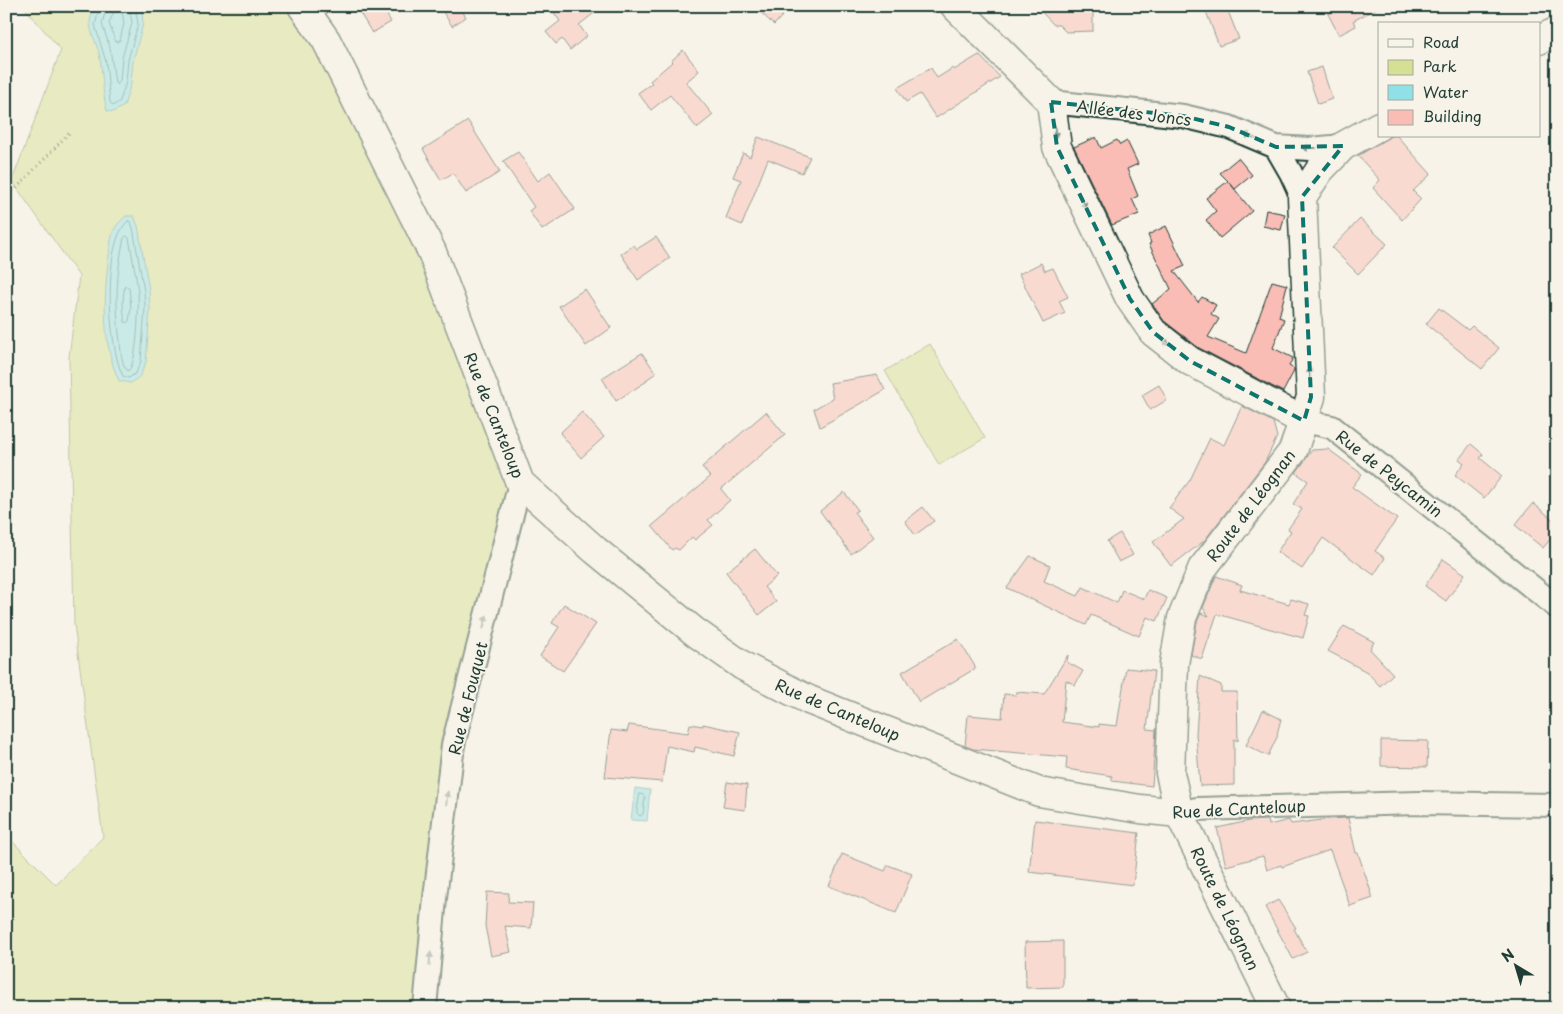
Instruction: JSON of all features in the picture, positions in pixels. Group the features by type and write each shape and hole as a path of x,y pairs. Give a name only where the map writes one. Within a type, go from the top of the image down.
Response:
{"street":[{"name":"Rue de Canteloup","path":"302,6 326,40 432,252 520,483 595,550 695,632 743,666 809,700 1039,792 1140,809 1179,813 1197,808 1418,803 1557,805"},
{"path":"955,6 1051,102 1057,147 1130,298 1153,332 1190,361 1304,422 1312,397 1302,196 1291,172 1276,147"},
{"path":"1540,40 1557,31"},
{"name":"Allée des Joncs","path":"1051,102 1183,116 1228,127 1276,147"},
{"path":"1302,196 1318,171 1343,146 1378,127"},
{"path":"1276,147 1310,149 1343,146"},
{"name":"Rue de Peycamin","path":"1304,422 1332,427 1557,607"},
{"name":"Route de Léognan","path":"1276,1008 1179,813 1170,773 1174,664 1182,618 1202,569 1293,451 1304,422"},
{"name":"Rue de Fouquet","path":"425,1008 435,898 453,745 520,483"}],"path":[{"path":"6,199 70,132"}],"highlighted area":[{"path":"1051,102 1183,116 1229,127 1276,147 1343,146 1302,197 1311,397 1304,421 1190,361 1153,332 1130,299 1057,147"}],"green space":[{"path":"23,6 302,6 326,40 520,483 453,745 425,1008 6,1008 6,835 56,885 103,837 74,624 69,357 79,276 12,181 61,50"},
{"path":"930,344 985,438 939,465 885,371"}],"water":[{"path":"97,6 139,6 142,10 143,24 133,61 131,83 124,106 113,112 107,111 99,53 90,24 92,14"},
{"path":"126,216 134,216 138,226 149,290 150,309 146,362 140,376 131,383 119,381 113,367 107,337 105,307 111,240 115,228"},
{"path":"635,788 650,790 647,821 631,820"}],"building":[{"path":"373,6 382,6 391,22 372,33 360,13"},
{"path":"452,6 459,6 466,17 452,26 443,12"},
{"path":"549,6 603,6 579,25 587,36 570,50 562,39 556,44 546,32 560,21"},
{"path":"754,6 791,6 774,25"},
{"path":"1036,6 1093,8 1093,31 1066,32 1059,25 1054,25"},
{"path":"1204,6 1226,6 1239,39 1219,46"},
{"path":"1344,6 1381,6 1353,21 1356,26 1339,35 1328,14"},
{"path":"683,50 699,71 686,82 713,115 697,128 670,95 651,110 638,93 652,83 650,81"},
{"path":"979,55 1000,77 936,118 920,94 906,102 897,88 931,68 937,78"},
{"path":"1322,67 1332,99 1318,104 1307,72"},
{"path":"468,121 500,172 466,193 453,173 441,180 423,149"},
{"path":"758,137 810,157 802,173 768,159 742,225 726,218 741,180 733,177 743,153 750,157"},
{"path":"1096,137 1101,148 1117,140 1120,145 1127,141 1138,164 1127,169 1138,196 1132,199 1139,214 1112,225 1074,147"},
{"path":"1387,138 1399,138 1431,174 1413,191 1421,199 1402,220 1373,188 1380,180 1358,156"},
{"path":"518,152 538,181 550,172 575,209 542,230 529,211 534,207 503,161"},
{"path":"1238,158 1252,175 1235,189 1229,182 1252,211 1220,238 1206,220 1216,211 1206,198 1228,181 1220,173"},
{"path":"1266,210 1285,214 1281,230 1263,226"},
{"path":"1360,219 1387,244 1358,274 1332,248"},
{"path":"1166,226 1185,266 1174,271 1198,302 1202,297 1216,305 1211,314 1219,319 1208,337 1246,353 1272,281 1287,285 1279,317 1284,319 1273,348 1293,358 1289,366 1294,371 1283,392 1199,348 1164,321 1152,304 1171,289 1149,244 1151,243 1148,235"},
{"path":"656,237 670,258 638,280 621,254 634,245 637,249"},
{"path":"1041,263 1045,271 1053,268 1068,297 1059,301 1065,313 1043,323 1019,274"},
{"path":"585,289 611,328 586,346 559,306"},
{"path":"1439,308 1468,330 1472,326 1499,348 1482,369 1426,324"},
{"path":"642,353 656,373 616,401 602,378"},
{"path":"877,375 885,390 820,427 814,409 833,398 830,383"},
{"path":"1159,385 1167,400 1150,410 1142,395"},
{"path":"1242,406 1273,422 1277,437 1265,462 1204,541 1171,566 1153,542 1184,519 1169,508 1190,480 1210,438 1224,445"},
{"path":"582,412 604,437 581,458 560,433"},
{"path":"766,412 785,435 721,489 730,500 708,520 713,525 695,540 692,537 679,550 675,548 672,550 652,526 710,477 702,467"},
{"path":"1471,444 1483,454 1480,458 1502,476 1484,498 1455,475 1464,463 1459,459"},
{"path":"1328,449 1362,474 1352,487 1397,519 1375,551 1385,558 1374,575 1323,538 1302,569 1277,552 1291,531 1288,529 1302,509 1293,504 1308,481 1296,473 1312,450"},
{"path":"844,492 858,510 854,512 873,537 851,554 820,511"},
{"path":"1533,503 1557,523 1557,531 1543,548 1515,525"},
{"path":"923,507 934,521 915,535 905,521"},
{"path":"1120,533 1133,555 1119,562 1107,541"},
{"path":"755,549 777,576 764,587 776,602 759,615 726,572"},
{"path":"1030,556 1050,565 1044,581 1078,596 1083,587 1117,603 1122,590 1144,599 1148,590 1167,598 1157,621 1147,617 1139,636 1091,615 1086,625 1007,588"},
{"path":"1443,559 1465,574 1446,601 1425,586"},
{"path":"1216,576 1242,585 1240,590 1289,604 1291,599 1309,604 1305,615 1309,616 1303,638 1217,614 1202,659 1191,655 1197,622 1201,613 1209,616 1203,608"},
{"path":"564,604 596,624 563,671 540,656 559,627 552,623"},
{"path":"1344,626 1374,642 1370,649 1393,674 1380,686 1367,672 1328,651"},
{"path":"958,639 976,668 919,702 902,672"},
{"path":"1068,655 1067,662 1083,671 1075,685 1066,680 1062,722 1099,727 1099,724 1117,726 1126,668 1154,671 1147,729 1156,730 1152,786 1112,781 1112,776 1066,769 1067,757 973,749 965,746 968,715 1002,718 1004,694 1016,695 1016,692 1044,694"},
{"path":"1200,676 1221,685 1221,692 1237,692 1238,741 1234,739 1234,785 1200,786 1196,734"},
{"path":"1263,710 1281,719 1278,735 1268,756 1246,745"},
{"path":"690,724 703,726 703,724 740,732 734,756 695,747 694,752 667,746 662,782 605,777 611,730 627,732 629,725 688,733"},
{"path":"1381,740 1428,741 1427,767 1381,766"},
{"path":"727,782 747,785 745,810 723,807"},
{"path":"1348,818 1356,853 1358,853 1373,898 1350,906 1330,850 1282,867 1281,865 1267,870 1263,856 1226,866 1217,828 1249,821 1268,820 1269,825 1289,820 1291,824"},
{"path":"1035,820 1139,833 1133,885 1029,872"},
{"path":"842,854 885,871 888,865 912,874 896,913 829,886"},
{"path":"487,892 509,893 508,902 533,903 531,928 505,926 511,952 491,956 485,926"},
{"path":"1278,900 1296,928 1294,929 1307,952 1293,959 1265,907"},
{"path":"1063,941 1063,987 1026,988 1025,942"}]}
